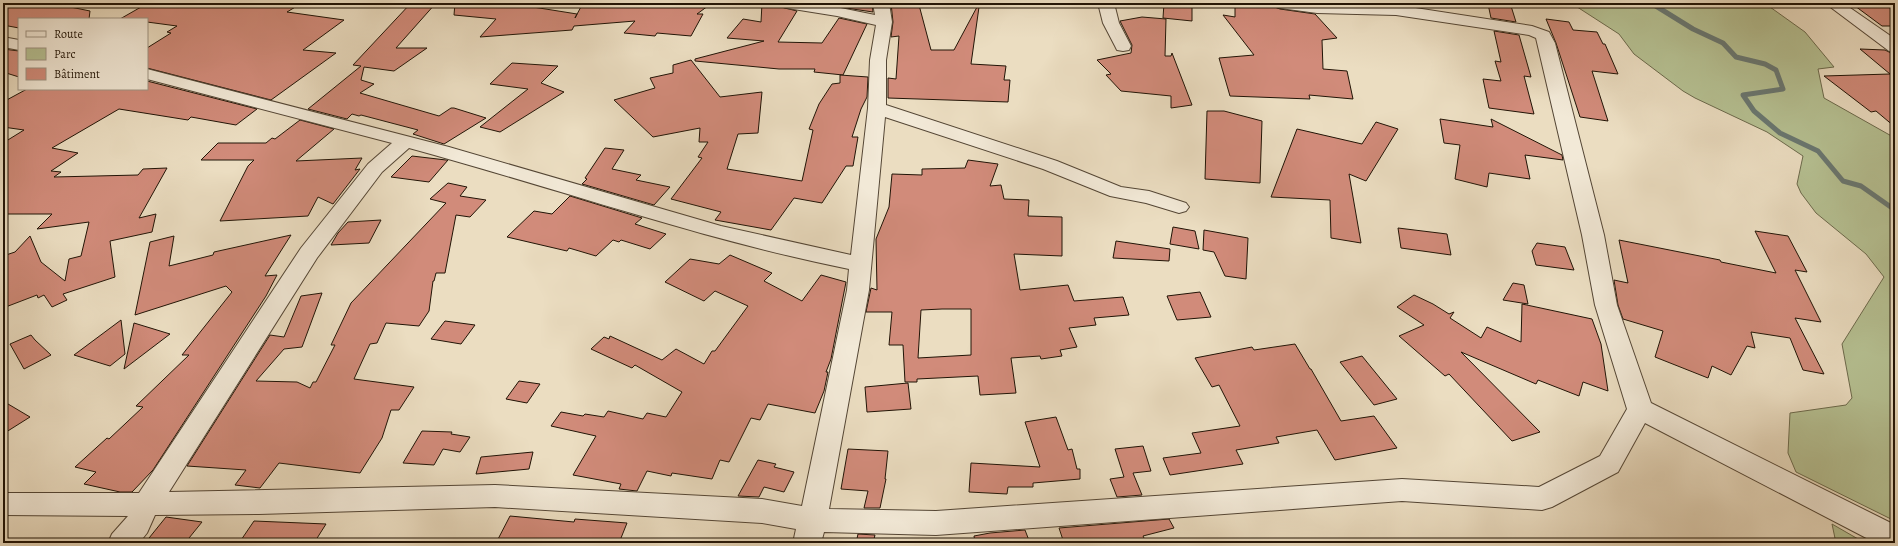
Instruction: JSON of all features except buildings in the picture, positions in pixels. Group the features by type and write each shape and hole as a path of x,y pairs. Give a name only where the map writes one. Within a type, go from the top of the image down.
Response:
{"street":[{"path":"786,3 837,11 884,22"},
{"path":"809,532 822,486 858,290 876,108 878,60 884,22 881,3"},
{"path":"1106,3 1111,23 1123,46"},
{"path":"1280,3 1316,8 1396,10 1532,31 1542,35 1547,43 1591,227 1606,305 1640,409 1895,539"},
{"path":"1833,3 1895,47"},
{"path":"3,42 18,45"},
{"path":"148,74 482,162 676,219 812,256 860,264"},
{"path":"876,108 975,139 1050,165 1117,192 1149,197 1179,207"},
{"path":"122,543 137,526 147,504 309,253 375,168 405,142"},
{"path":"3,504 147,504 496,496 762,511 809,532 1402,490 1542,499 1609,464 1640,409"}],"green space":[{"path":"1571,3 1751,3 1770,7 1805,32 1834,67 1818,69 1824,98 1895,138 1895,521 1796,472 1788,453 1790,413 1846,405 1852,398 1842,344 1884,277 1866,254 1816,213 1801,193 1797,184 1803,156 1767,132 1683,91 1634,54 1619,34"},
{"path":"1832,524 1865,543 1836,543"}],"waterway":[{"path":"1651,3 1693,29 1723,43 1736,57 1765,64 1776,70 1783,89 1743,95 1754,111 1780,133 1818,151 1843,181 1861,186 1895,210"}]}
